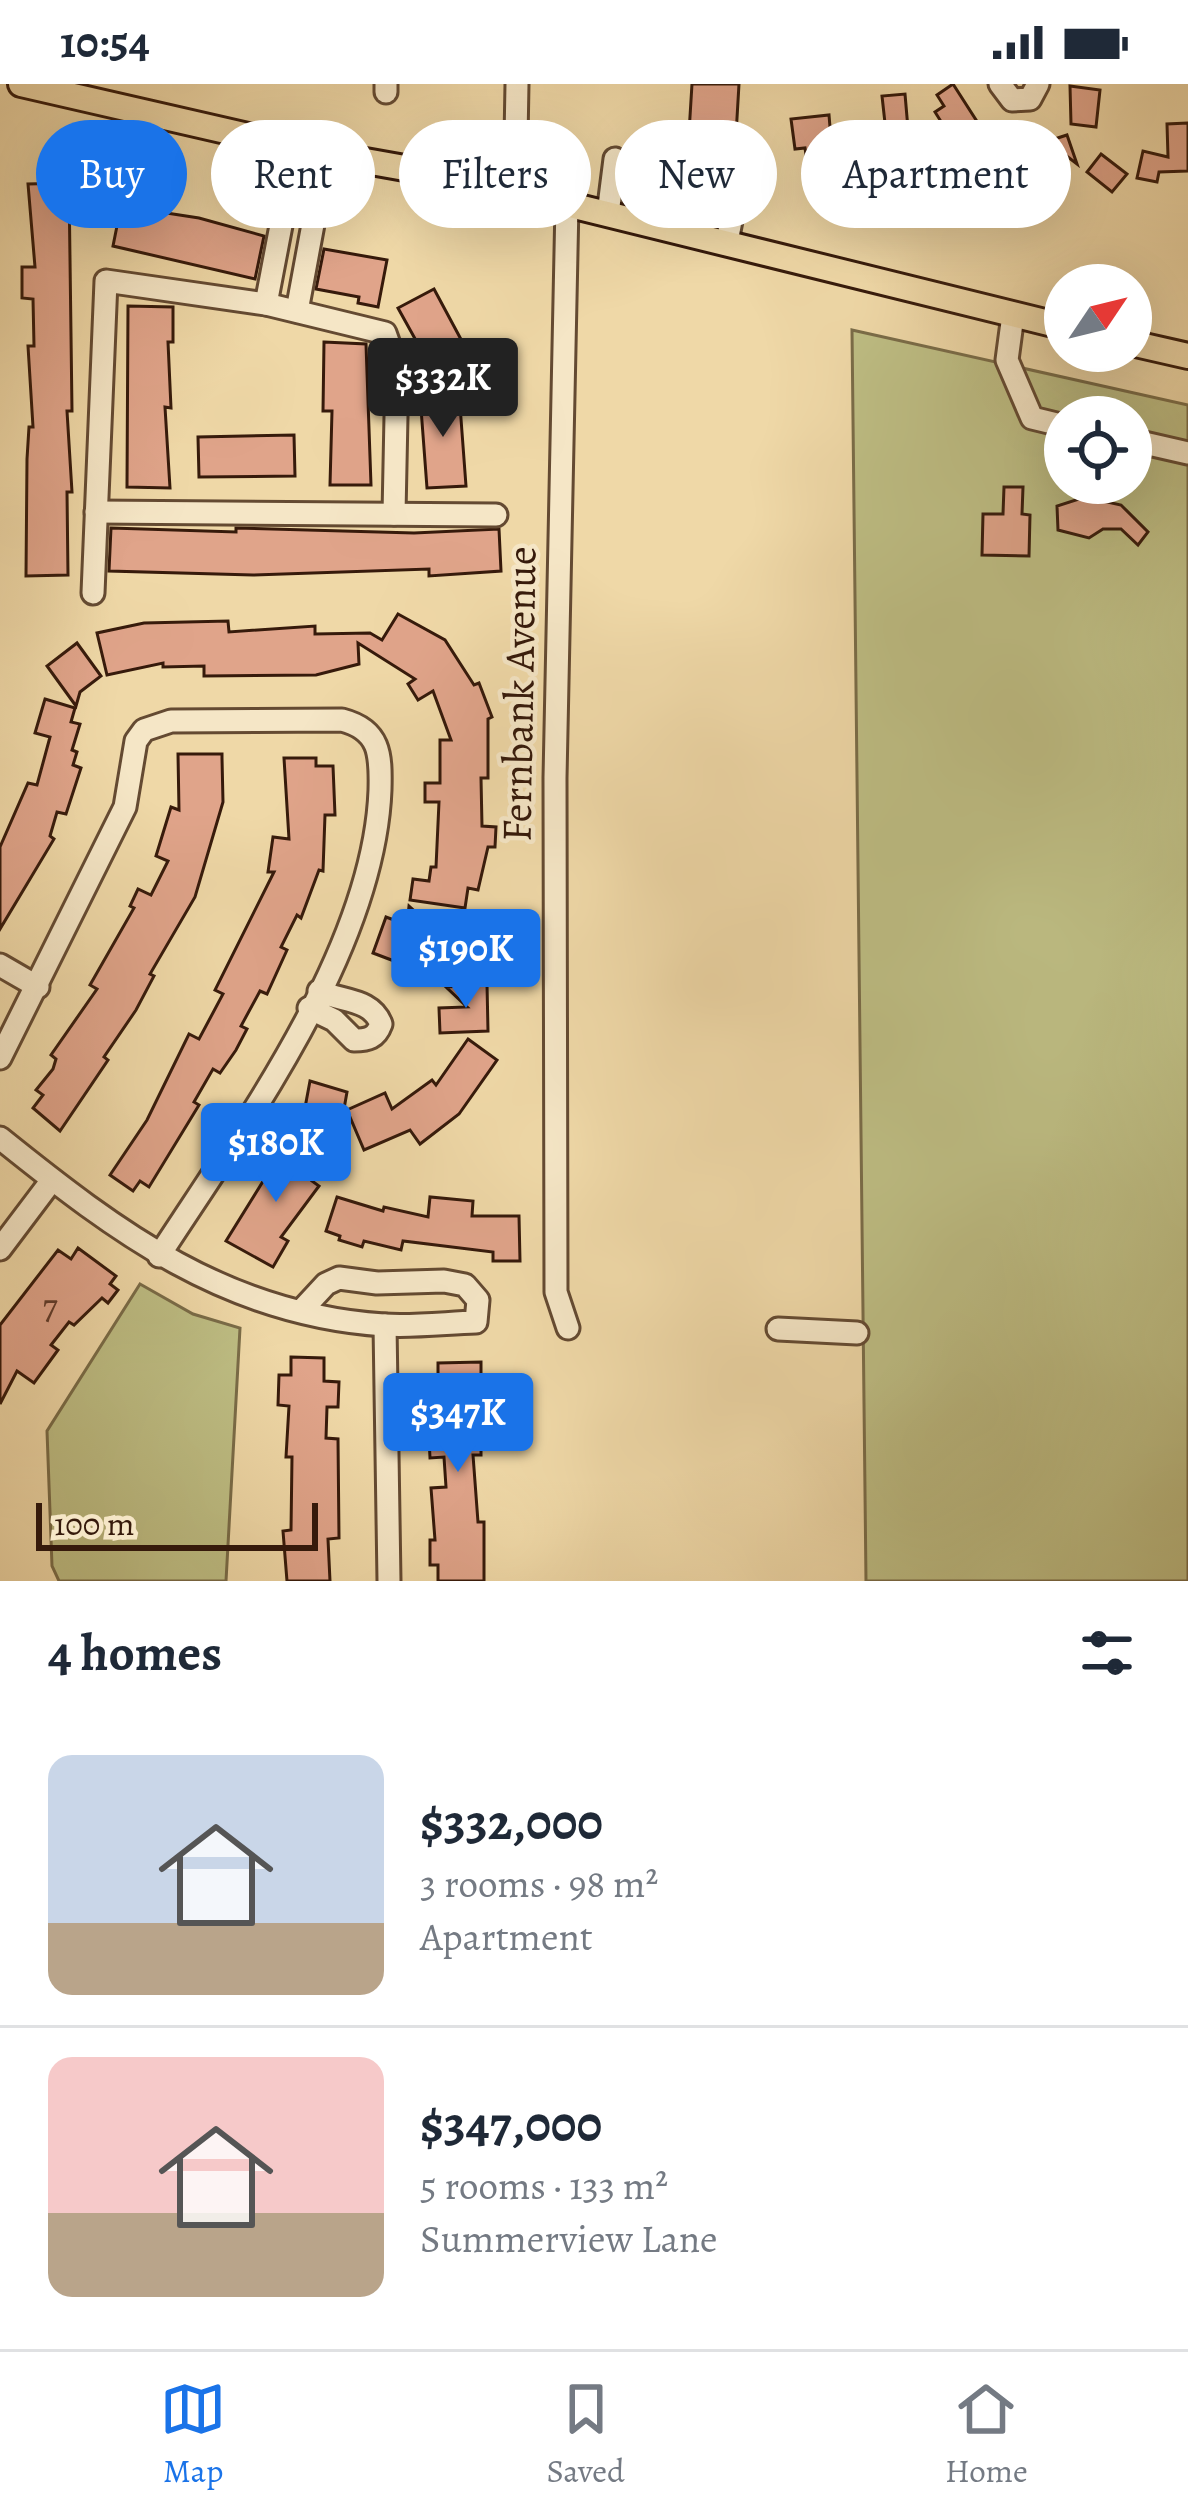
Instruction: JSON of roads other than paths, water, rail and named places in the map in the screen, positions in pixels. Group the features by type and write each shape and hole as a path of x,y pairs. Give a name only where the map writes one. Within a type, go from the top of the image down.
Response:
{"main road":[{"path":"20,84 211,127"},
{"path":"591,210 1044,322"},
{"path":"1152,348 1188,356"}],"street":[{"path":"516,120 517,84"},
{"path":"1000,84 1012,100 1030,100 1038,84"},
{"path":"608,214 615,159"},
{"path":"680,230 689,164 741,167 727,242"},
{"path":"266,304 280,228"},
{"path":"297,311 312,228"},
{"name":"Fernbank Avenue","path":"567,228 555,848 556,1292 568,1328"},
{"path":"93,592 106,280 266,304 385,333 397,367 394,514"},
{"path":"1013,315 1007,360 1032,418 1044,421"},
{"path":"1152,445 1188,453"},
{"path":"96,512 496,515"},
{"path":"0,1058 125,807 136,741 144,730 171,721 342,720 363,726 377,742 379,826 354,912 281,1065 159,1256"},
{"path":"0,965 38,988"},
{"path":"0,1138 159,1256 210,1282 301,1311 385,1325 476,1322 478,1300 465,1285 444,1281 377,1283 339,1278 326,1284 301,1311"},
{"path":"0,1249 52,1180"},
{"path":"385,1325 388,1581"},
{"path":"778,1330 857,1333"}]}
